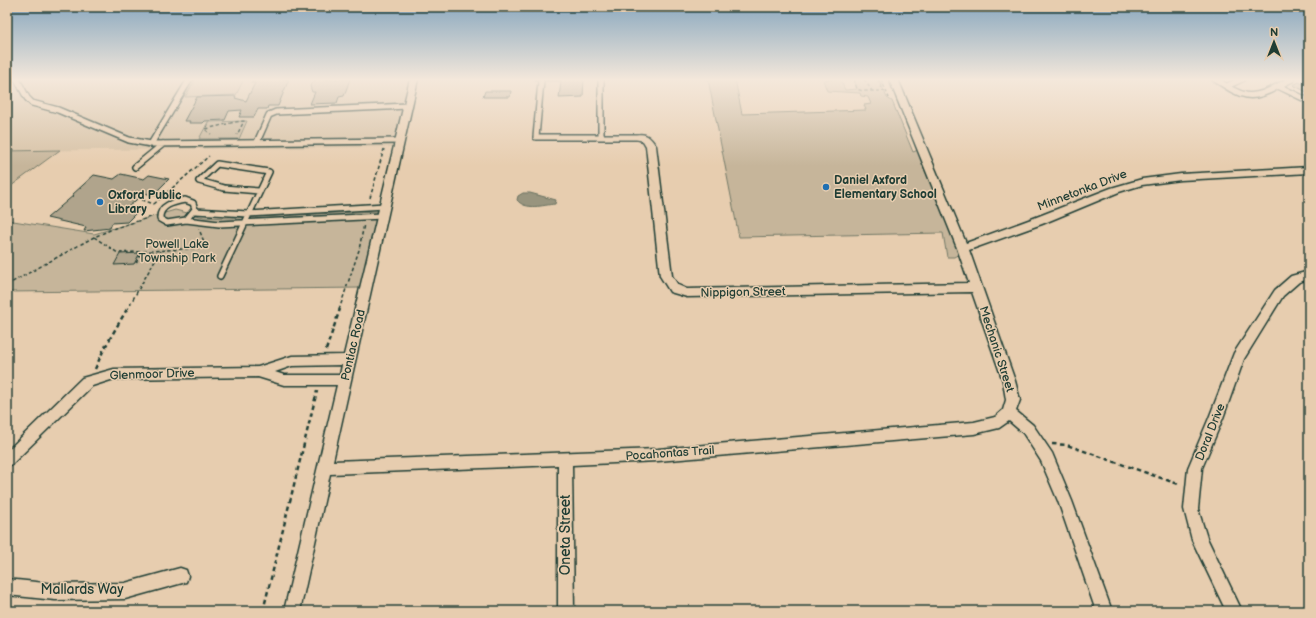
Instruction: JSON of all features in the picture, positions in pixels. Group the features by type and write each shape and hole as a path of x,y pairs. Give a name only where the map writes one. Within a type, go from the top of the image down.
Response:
{"street":[{"name":"Pontiac Road","path":"292,611 408,108"},
{"name":"Mechanic Street","path":"905,108 963,248 1009,381 1013,400 1009,413"},
{"name":"Nippigon Street","path":"639,136 646,139 651,146 666,276 670,285 678,291 695,293 976,287"},
{"name":"Minnetonka Drive","path":"963,248 1038,221 1115,190 1142,182 1181,177 1309,170"},
{"name":"Doral Drive","path":"1234,611 1200,540 1191,509 1195,468 1216,418 1238,358 1279,293 1295,280 1309,275"},
{"name":"Glenmoor Drive","path":"7,460 87,382 100,377 114,374 258,372 292,361 350,360"},
{"name":"Glenmoor Drive","path":"258,372 284,380 345,380"},
{"path":"1009,413 1028,429 1039,444 1053,471 1104,611"},
{"name":"Pocahontas Trail","path":"325,468 565,459 707,451 974,428 998,422 1009,413"},
{"name":"Oneta Street","path":"565,459 566,611"},
{"name":"Mallards Way","path":"7,587 55,592 125,591 180,576"}],"lane":[{"path":"50,108 129,140 151,144 400,141"},
{"path":"151,144 173,108"},
{"path":"257,142 269,115 276,112 368,108"},
{"path":"539,108 536,136 639,136"},
{"path":"601,108 601,137"},
{"path":"135,167 163,144"},
{"path":"220,276 243,223 269,172 217,164 199,181 224,188 259,191"},
{"path":"186,220 195,211 195,205 185,200 164,207 159,216 162,222 167,223 186,220 198,222 243,223 365,216 384,211"},
{"path":"195,211 248,214 384,211"}],"path":[{"path":"206,129 223,126 232,121 244,121 237,135"},
{"path":"206,129 208,124"},
{"path":"206,129 213,135"},
{"path":"369,204 373,186 384,153 385,141"},
{"path":"154,204 210,156"},
{"path":"142,200 157,204"},
{"path":"323,360 359,250 365,216"},
{"path":"7,285 94,237 115,228 150,217"},
{"path":"94,237 116,253 202,248 204,242 198,222"},
{"path":"87,382 160,251"},
{"path":"136,262 142,252"},
{"path":"263,611 318,388 318,380"},
{"path":"1039,444 1067,445 1193,489"}],"shaded area":[{"path":"7,108 403,108 394,147 7,151"},
{"path":"523,193 530,193 556,200 555,204 535,206 525,205 517,200 518,196"}],"green space":[{"name":"Daniel Axford Elementary School","path":"714,108 741,108 742,114 895,108 913,152 918,150 959,254 954,257 947,257 943,233 739,237"},
{"path":"247,121 239,139 199,139 208,122"},
{"path":"60,150 7,189 7,151"},
{"name":"Powell Lake Township Park","path":"175,210 204,217 231,218 379,211 361,288 7,292 7,220 94,234"}],"building":[{"path":"191,108 267,108 258,109 254,117 239,117 242,110 229,111 225,120 205,121 203,123 189,123 190,121 184,121"},
{"name":"Oxford Public Library","path":"121,174 144,179 149,175 169,179 157,191 161,192 157,196 144,193 127,208 139,210 127,222 112,223 110,228 84,231 86,227 47,218 74,195 72,195 94,175 114,179"},
{"path":"140,253 134,264 114,265 120,254"}],"place":[{"name":"Daniel Axford Elementary School","path":"826,187"},
{"name":"Oxford Public Library","path":"100,202"}]}
